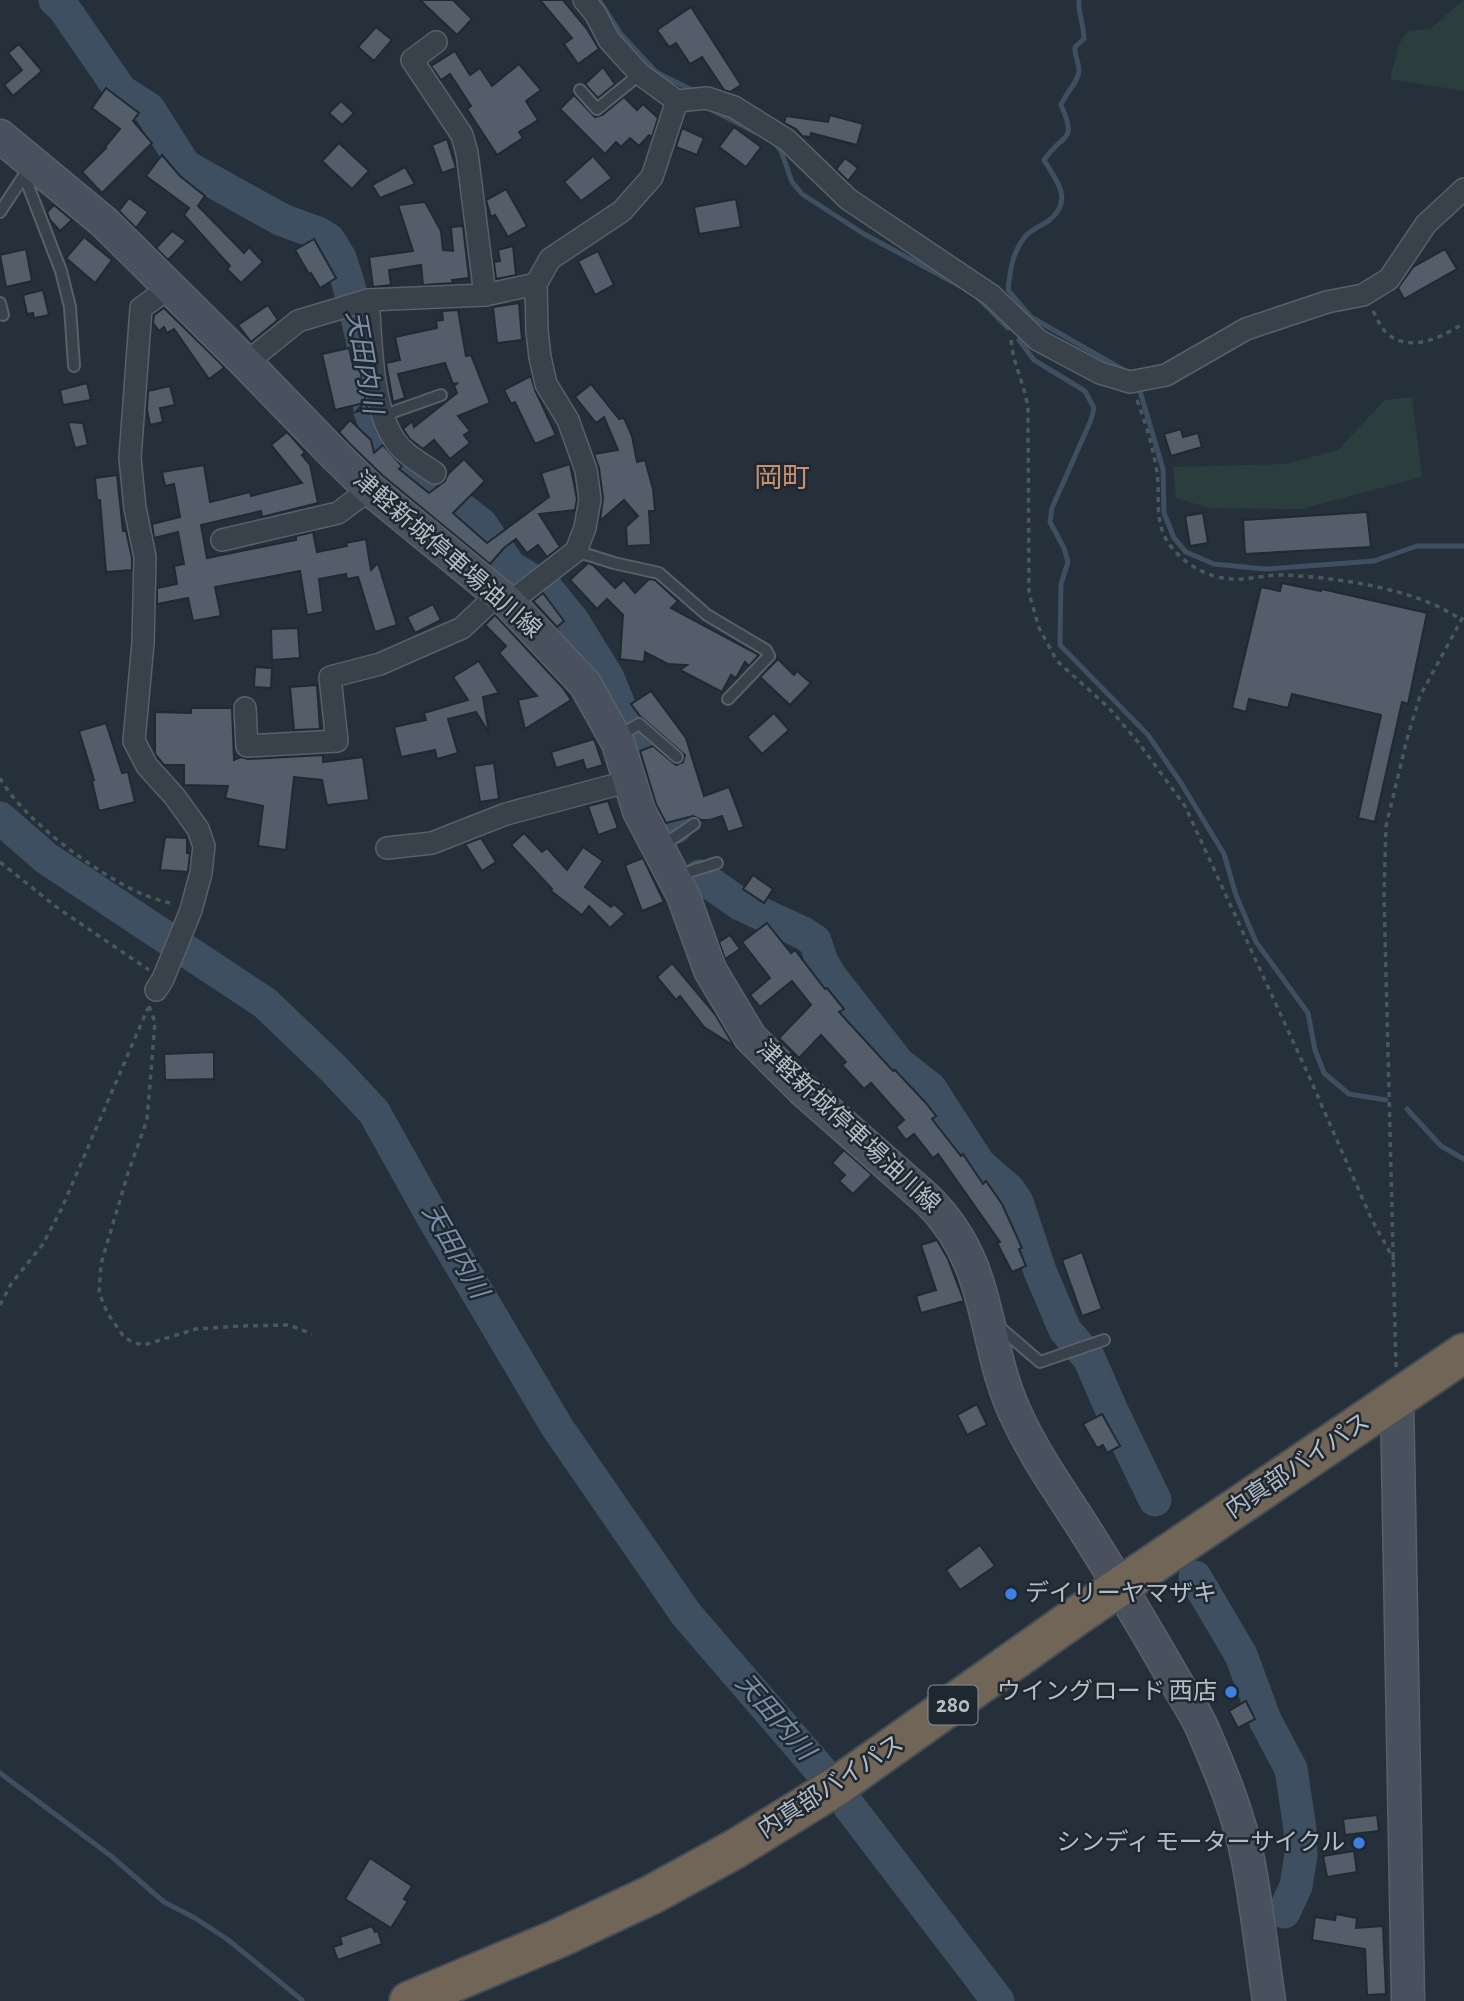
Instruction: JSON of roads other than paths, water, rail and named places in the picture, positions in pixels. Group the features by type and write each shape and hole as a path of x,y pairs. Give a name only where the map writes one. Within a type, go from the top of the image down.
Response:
{"highway":[{"name":"内真部バイパス","path":"410,2001 557,1939 651,1895 735,1849 838,1786 1120,1586 1464,1353"}],"main road":[{"name":"津軽新城停車場油川線","path":"0,136 28,169 105,223 370,489 521,590 585,684 626,732 630,781 639,811 683,895 710,970 750,1037 802,1090 947,1219 960,1240 972,1265 988,1318 1004,1389 1019,1422 1049,1475 1120,1586 1202,1727 1231,1798 1247,1857 1261,1933 1269,2001"},
{"path":"1397,1400 1408,2001"}],"street":[{"path":"584,0 595,13 610,40 640,74 677,101 706,98 734,107 787,140 848,199 991,295 1038,340 1100,373 1130,382 1166,375 1246,329 1327,302 1363,295 1389,279 1426,224 1464,189"},
{"path":"436,42 412,60 462,135 467,153 485,295"},
{"path":"245,708 247,746 337,741 330,677 380,664 463,628 576,551 585,528 590,499 586,470 568,420 546,384 537,331 536,284 550,259 622,211 652,177 677,101"},
{"path":"246,363 298,321 357,302 485,295 536,284"},
{"path":"159,986 188,917 201,873 204,846 198,829 175,797 147,766 134,741 143,643 145,557 135,508 130,458 141,308 169,288"},
{"path":"357,302 385,425 401,448 435,473"},
{"path":"222,540 338,513 370,489"},
{"path":"387,848 432,843 506,814 630,781"}],"lane":[{"path":"579,90 597,109 640,74"},
{"path":"0,212 28,169"},
{"path":"28,169 70,307 74,366"},
{"path":"0,303 3,315"},
{"path":"382,416 441,395"},
{"path":"576,551 659,573 707,615 766,650 769,656 728,699"},
{"path":"626,732 639,724 677,757"},
{"path":"659,848 694,824"},
{"path":"674,877 717,863"},
{"path":"988,1318 1040,1362 1104,1340"}],"waterway":[{"name":"天田内川","path":"55,0 63,7 121,91 149,109 185,166 282,220 318,233 329,240 340,258 349,286 362,338 370,411 379,435 394,457 481,524 510,567 547,589 573,621 608,678 624,717 636,735 650,743 670,765 679,802 676,827"},
{"path":"599,0 621,34 656,72 696,92"},
{"path":"1079,0 1084,39 1075,47 1079,67 1075,83 1061,105 1068,132 1044,160 1058,184 1062,199 1055,214 1029,233 1020,244 1012,263 1008,290 1031,317 1127,372"},
{"path":"710,109 757,133"},
{"path":"775,143 781,151 792,182 802,194 864,234 960,286"},
{"path":"975,295 1008,328"},
{"path":"1019,340 1034,360 1085,391 1094,408 1052,508 1050,522 1068,562 1061,584 1060,645 1148,735 1181,783 1224,854 1236,895 1256,942 1308,1013 1315,1050 1324,1073 1349,1094 1386,1100"},
{"path":"1140,391 1163,469 1164,513 1174,538 1186,552 1214,564 1265,569 1374,561 1417,546 1464,546"},
{"name":"天田内川","path":"0,818 46,858 265,1003 333,1068 374,1112 557,1427 686,1614 821,1771"},
{"name":"天田内川","path":"700,876 740,904 815,941 822,962 831,977 898,1063 930,1088 979,1164 1009,1190 1017,1202 1040,1271 1065,1330 1089,1358 1155,1500"},
{"path":"1407,1109 1441,1146 1464,1159"},
{"name":"天田内川","path":"1195,1577 1241,1655 1265,1720 1291,1769 1301,1855 1296,1886 1284,1912"},
{"path":"0,1773 111,1856 164,1902 227,1939 302,2000"},
{"name":"天田内川","path":"849,1806 998,2001"}],"place":[{"name":"デイリーヤマザキ","path":"1011,1594"},
{"name":"ウイングロード 西店","path":"1231,1692"},
{"name":"シンディ モーターサイクル","path":"1359,1843"}],"district":[{"name":"岡町","path":"782,479"}]}
